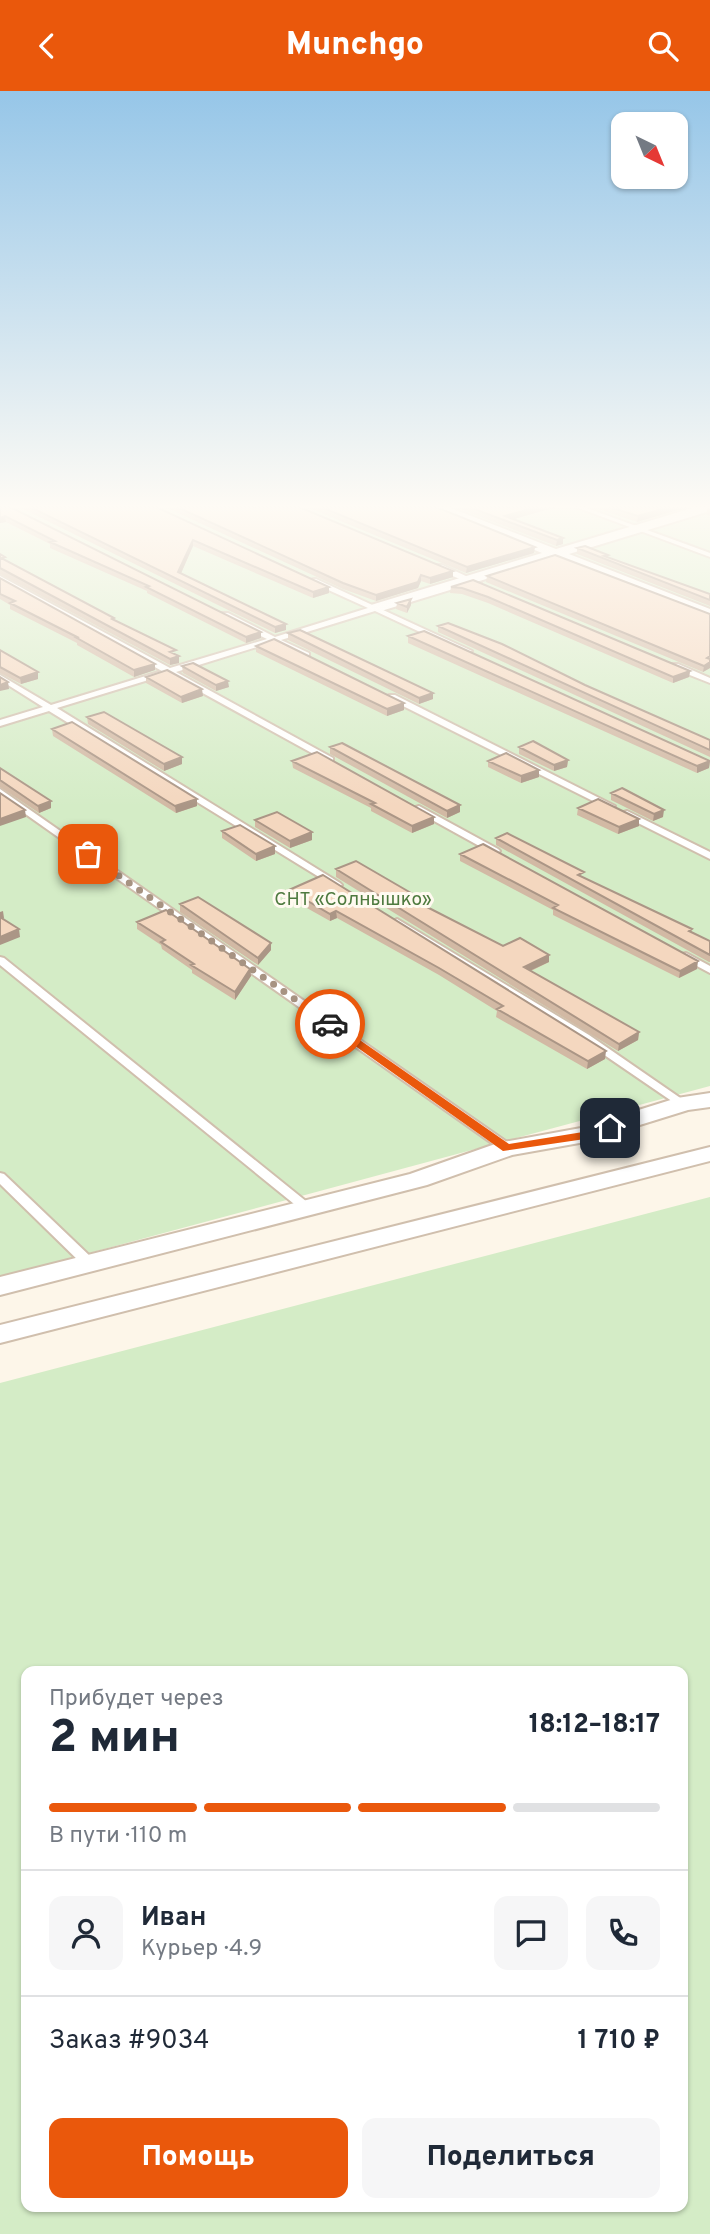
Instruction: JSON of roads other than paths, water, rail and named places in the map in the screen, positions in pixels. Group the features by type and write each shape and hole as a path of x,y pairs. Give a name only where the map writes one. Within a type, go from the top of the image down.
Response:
{"street":[{"path":"692,607 710,614"},
{"path":"0,1286 418,1180 507,1148 585,1135 683,1104 710,1100"},
{"path":"0,1333 710,1154"}],"lane":[{"path":"53,607 338,764"},
{"path":"0,723 376,608 475,654"},
{"path":"215,609 312,658"},
{"path":"672,665 710,681"},
{"path":"0,677 347,891"},
{"path":"387,695 710,856"},
{"path":"0,792 507,1148"},
{"path":"410,804 506,857"},
{"path":"383,913 585,1037 683,1104"},
{"path":"674,950 710,970"},
{"path":"0,960 308,1209"},
{"path":"0,1177 88,1262"}],"park label":[{"name":"СНТ «Солнышко»","path":"353,900"}]}
